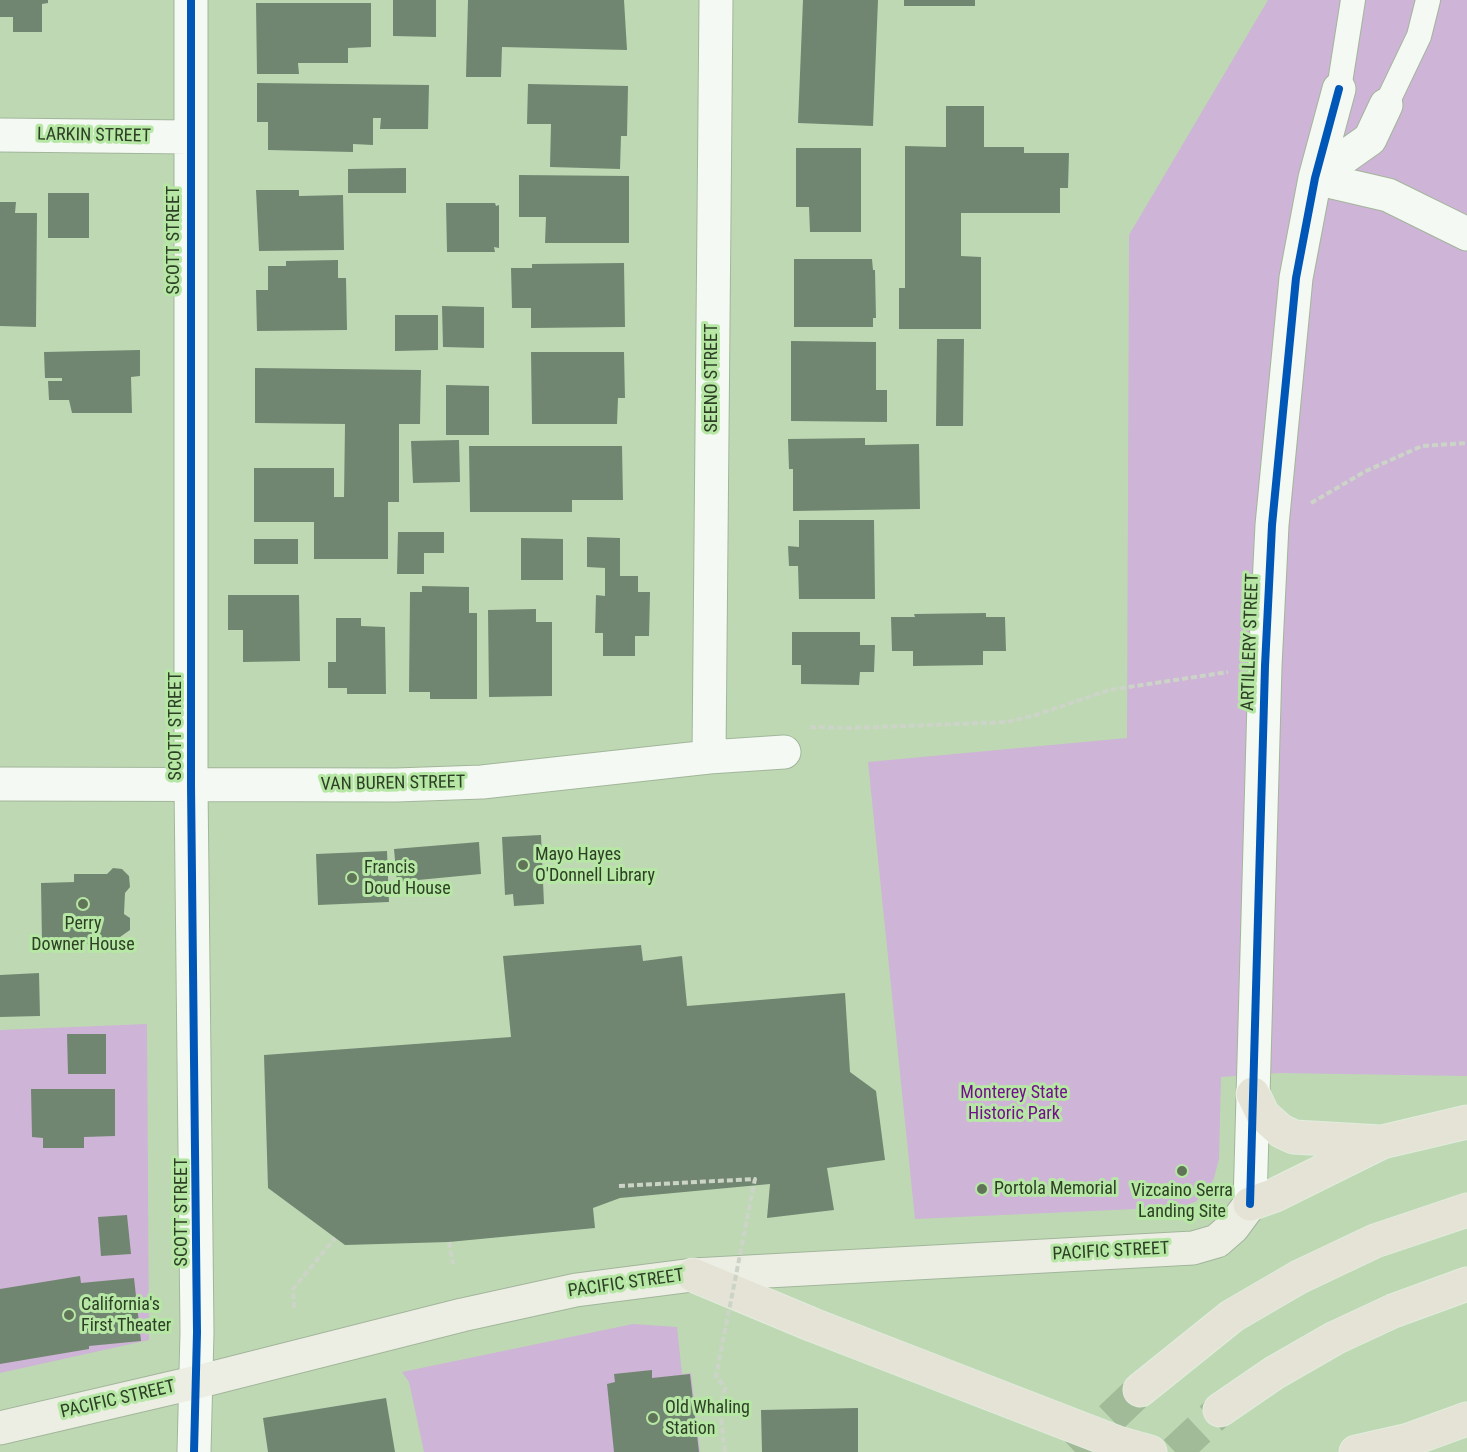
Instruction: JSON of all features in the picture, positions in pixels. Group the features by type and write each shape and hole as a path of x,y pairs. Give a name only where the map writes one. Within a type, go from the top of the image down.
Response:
{"main road":[{"path":"1253,1094 1263,1115 1281,1131 1294,1137 1382,1142"},
{"path":"1250,1204 1275,1195 1382,1142 1467,1122"},
{"name":"PACIFIC STREET","path":"0,1428 519,1302 622,1283 693,1275 1193,1248 1217,1241 1233,1227 1250,1204"},
{"path":"1140,1390 1232,1316 1299,1277 1375,1241 1467,1210"},
{"path":"693,1275 813,1325 1118,1443 1150,1452"},
{"path":"1220,1410 1274,1373 1335,1338 1393,1311 1467,1284"},
{"path":"1356,1452 1409,1440 1467,1419"}],"street":[{"name":"SCOTT STREET","path":"191,0 189,137 191,785 197,1382 194,1452"},
{"name":"SEENO STREET","path":"709,757 716,0"},
{"name":"ARTILLERY STREET","path":"1250,1204 1265,666 1272,525 1290,324 1304,227 1339,89"},
{"path":"1315,178 1370,139 1386,105"},
{"name":"LARKIN STREET","path":"0,135 189,137"},
{"path":"1315,178 1388,195 1467,234"},
{"name":"VAN BUREN STREET","path":"0,784 482,782 709,757 784,752"}],"lane":[{"name":"ARTILLERY STREET","path":"1339,89 1353,0"},
{"path":"1386,105 1419,36 1428,0"}],"path":[{"path":"1272,525 1366,471 1422,446 1467,443"},
{"path":"784,752 796,726 851,728 990,724 1036,715 1109,690 1199,677"},
{"path":"619,1186 755,1179 716,1376 725,1388 720,1410 725,1452"},
{"path":"294,1308 293,1289 335,1238"},
{"path":"449,1242 453,1264"}],"green space":[{"name":"Monterey State Historic Park","path":"1268,0 1467,0 1467,1076 1279,1073 1221,1077 1219,1159 1208,1190 1195,1202 1180,1207 915,1219 868,762 1127,738 1129,235"},
{"path":"147,1024 149,1340 0,1373 0,1030"},
{"path":"633,1324 677,1327 682,1374 691,1373 700,1452 424,1452 409,1382 402,1372"}],"building":[{"path":"0,0 48,0 48,3 42,4 42,32 13,32 13,17 0,17"},
{"path":"393,0 436,0 436,37 393,36"},
{"path":"468,0 624,0 627,50 502,47 501,77 466,77"},
{"path":"803,0 878,0 873,126 798,123"},
{"path":"904,0 975,0 975,6 904,6"},
{"path":"256,3 371,3 371,47 348,48 348,63 298,63 299,74 257,74"},
{"path":"257,83 429,85 428,129 380,129 381,118 373,118 373,145 353,144 353,152 268,150 268,122 257,122"},
{"path":"528,84 628,86 627,136 621,136 620,169 550,167 551,124 527,124"},
{"path":"946,106 984,106 984,147 1024,147 1024,153 1069,153 1068,188 1060,188 1060,213 961,213 961,256 981,257 981,329 899,329 899,288 905,288 905,146 946,147"},
{"path":"796,148 861,148 861,232 810,232 809,207 796,207"},
{"path":"406,168 406,193 348,193 348,169"},
{"path":"519,175 629,176 629,243 545,243 546,217 519,217"},
{"path":"256,190 299,190 299,196 343,195 344,250 259,251"},
{"path":"48,193 89,193 89,238 48,238"},
{"path":"0,202 16,202 15,213 37,213 36,327 0,326"},
{"path":"446,203 495,203 496,206 499,205 499,248 494,247 495,252 447,252"},
{"path":"794,259 872,259 873,270 875,270 876,318 873,318 873,327 794,327"},
{"path":"338,260 338,278 346,278 347,330 257,331 256,290 268,290 268,266 286,266 286,261"},
{"path":"624,263 625,327 531,328 531,308 512,308 511,268 532,268 532,264"},
{"path":"442,306 484,307 484,348 443,347"},
{"path":"395,315 438,315 438,350 395,351"},
{"path":"937,339 964,339 963,426 936,426"},
{"path":"791,341 876,342 876,390 887,390 887,422 791,421"},
{"path":"140,350 140,376 131,377 132,413 72,413 69,400 49,400 48,381 62,381 62,378 45,378 44,352"},
{"path":"531,352 624,352 625,398 618,398 617,424 532,424"},
{"path":"255,368 421,370 420,424 399,424 399,502 388,502 388,559 314,559 314,522 254,522 254,468 334,468 334,497 344,497 345,424 255,423"},
{"path":"446,385 489,386 489,435 446,435"},
{"path":"865,438 865,445 919,444 920,509 793,511 793,469 789,469 788,439"},
{"path":"459,440 460,482 413,483 411,441"},
{"path":"469,446 622,446 623,500 572,500 572,512 470,512"},
{"path":"799,520 874,520 875,599 799,599 798,566 789,566 788,546 799,547"},
{"path":"398,532 444,532 444,553 424,553 424,574 397,574"},
{"path":"587,537 620,538 620,576 638,576 638,592 650,592 649,636 635,636 635,656 603,656 603,633 595,633 596,595 605,596 605,568 587,567"},
{"path":"521,538 563,539 563,580 521,580"},
{"path":"254,539 298,539 298,564 254,564"},
{"path":"422,586 469,587 469,613 477,613 477,699 430,699 430,692 409,692 410,592 422,592"},
{"path":"228,595 299,595 300,661 243,662 243,630 228,630"},
{"path":"536,609 536,622 552,622 552,696 489,697 488,610"},
{"path":"986,613 986,617 1005,617 1006,651 983,651 983,665 913,666 913,651 892,651 891,617 915,617 914,614"},
{"path":"336,618 361,618 361,626 385,627 386,694 347,694 347,688 328,688 328,662 336,662"},
{"path":"792,632 860,632 860,645 875,645 874,672 860,672 859,685 801,684 801,665 792,665"},
{"name":"Mayo Hayes O'Donnell Library","path":"541,835 544,904 514,906 513,894 505,895 502,837"},
{"path":"479,842 481,874 397,882 394,849"},
{"name":"Francis Doud House","path":"387,851 389,902 318,905 316,854"},
{"name":"Perry Downer House","path":"113,868 122,869 129,876 130,887 125,893 124,914 130,918 130,930 120,937 108,938 108,944 42,944 41,883 74,882 74,874 107,874"},
{"path":"641,945 643,961 682,956 687,1006 845,993 850,1072 876,1091 885,1160 827,1168 834,1210 767,1218 770,1184 620,1198 593,1208 595,1228 449,1242 345,1245 268,1188 264,1055 511,1037 503,956"},
{"path":"39,973 40,1016 0,1017 0,975"},
{"path":"67,1034 106,1034 106,1074 68,1074"},
{"path":"31,1089 115,1089 115,1136 84,1137 84,1148 43,1148 43,1138 32,1137"},
{"path":"127,1215 131,1254 101,1256 98,1217"},
{"name":"California's First Theater","path":"80,1276 81,1283 134,1278 141,1341 89,1346 89,1349 0,1364 0,1289"},
{"name":"Old Whaling Station","path":"652,1370 652,1378 690,1374 699,1452 614,1452 607,1384 615,1382 614,1374"},
{"path":"386,1398 395,1452 268,1452 263,1418"},
{"path":"858,1408 858,1452 762,1452 761,1410"}],"tunnel":[{"path":"1075,1452 1140,1390"},
{"path":"1175,1452 1220,1410"}],"cycle path":[{"path":"191,0 191,785 197,1332 194,1452"},
{"path":"1250,1204 1265,666 1272,525 1296,278 1315,178 1339,89"}],"place":[{"name":"Mayo Hayes O'Donnell Library","path":"523,865"},
{"name":"Francis Doud House","path":"352,878"},
{"name":"Perry Downer House","path":"83,904"},
{"name":"Vizcaino Serra Landing Site","path":"1182,1171"},
{"name":"Portola Memorial","path":"982,1189"},
{"name":"California's First Theater","path":"69,1315"},
{"name":"Old Whaling Station","path":"653,1418"}]}
